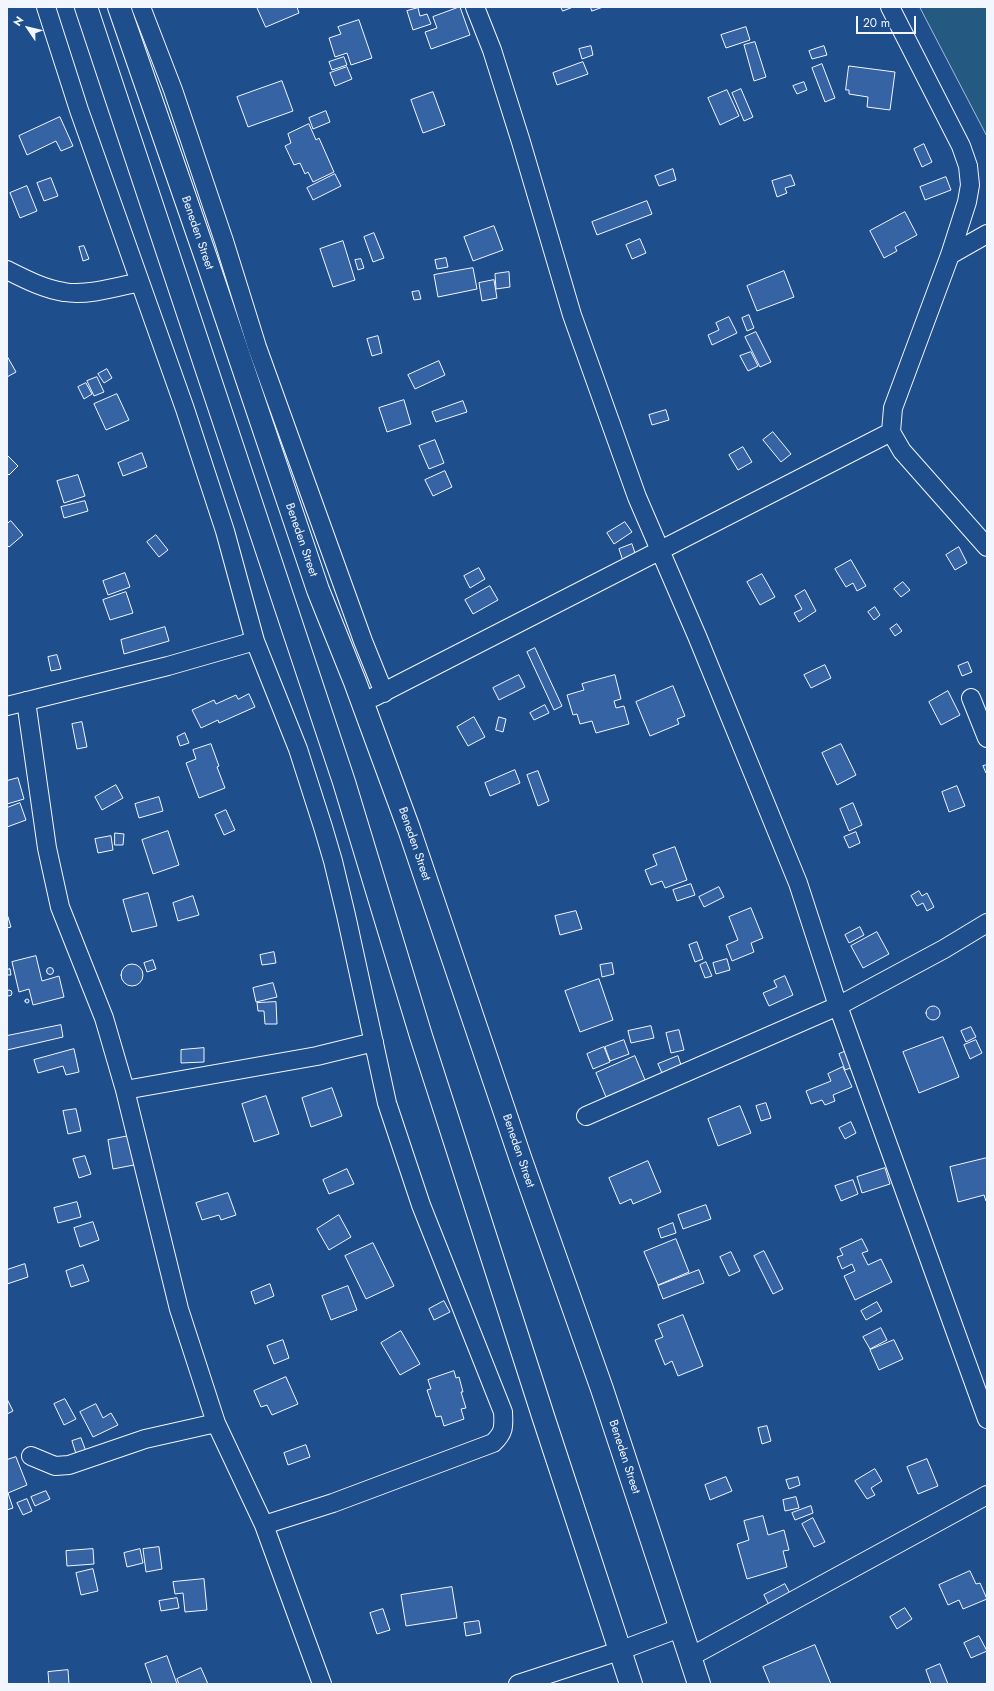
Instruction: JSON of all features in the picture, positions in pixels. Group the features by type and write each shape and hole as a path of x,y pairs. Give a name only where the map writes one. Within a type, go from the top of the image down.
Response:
{"main road":[{"path":"86,7 344,782 419,1029 619,1651 631,1684"},
{"name":"Beneden Street","path":"119,7 206,258 318,590 362,702 409,829 518,1152 602,1388 699,1684"}],"street":[{"path":"46,7 79,110 185,409 225,531 255,641 298,749 333,861 387,1103 421,1205 503,1412 504,1424 501,1435 493,1443 333,1503 264,1525"},
{"path":"141,7 173,90 260,354 363,641 384,693"},
{"path":"475,7 492,50 521,142 572,315 637,497 697,636 798,883 838,1006 987,1419"},
{"path":"890,7 961,146 968,166 970,185 967,202 950,255 893,408 891,432 902,451 987,547"},
{"path":"950,255 987,234"},
{"path":"7,270 38,285 65,293 91,292 140,282"},
{"path":"362,702 384,693 891,432"},
{"path":"7,706 168,666 255,641"},
{"path":"970,698 987,738"},
{"path":"26,701 47,848 60,907 104,1018 125,1090 179,1309 216,1423 264,1525 322,1684"},
{"path":"586,1116 838,1006 987,924"},
{"path":"125,1090 317,1056 374,1042"},
{"path":"32,1456 55,1466 69,1465 145,1439 216,1423"},
{"path":"690,1657 987,1495"},
{"path":"518,1684 619,1651 680,1628"}],"shaded area":[{"path":"920,7 987,7 987,136"}],"building":[{"path":"257,7 297,7 299,13 266,27"},
{"path":"460,7 470,35 431,49 425,32 437,28 433,17"},
{"path":"561,7 573,7 563,11"},
{"path":"591,7 603,7 592,11"},
{"path":"418,8 420,16 427,14 431,24 413,30 407,11"},
{"path":"359,20 372,58 351,65 347,53 335,57 329,38 341,34 338,27"},
{"path":"746,27 750,40 726,48 721,35"},
{"path":"755,42 766,77 754,81 744,45"},
{"path":"591,46 593,55 582,59 579,49"},
{"path":"824,46 827,55 812,59 809,51"},
{"path":"344,57 347,65 332,70 329,62"},
{"path":"583,62 588,74 557,85 553,73"},
{"path":"822,64 835,98 825,102 812,68"},
{"path":"849,66 895,72 890,110 867,107 868,97 849,94 849,90 846,90"},
{"path":"347,67 352,79 335,86 330,73"},
{"path":"282,81 293,111 248,127 237,97"},
{"path":"804,82 807,90 797,94 793,86"},
{"path":"741,89 753,117 744,121 732,93"},
{"path":"727,90 739,116 720,125 708,98"},
{"path":"433,92 445,125 423,133 411,100"},
{"path":"326,111 330,122 313,129 309,118"},
{"path":"60,117 73,146 61,151 56,141 27,155 19,136"},
{"path":"309,124 316,140 319,138 334,172 313,182 308,172 305,174 300,163 294,165 285,146 291,143 288,134"},
{"path":"924,144 932,162 922,167 914,149"},
{"path":"673,169 676,180 659,186 655,176"},
{"path":"335,174 341,186 313,200 307,188"},
{"path":"791,175 795,185 785,188 787,193 777,197 772,181"},
{"path":"946,177 951,190 925,200 920,187"},
{"path":"51,178 58,196 44,201 37,183"},
{"path":"27,186 37,211 20,218 10,193"},
{"path":"647,201 652,214 597,235 592,222"},
{"path":"905,212 917,235 895,247 897,251 884,258 870,231"},
{"path":"494,226 503,250 473,261 464,237"},
{"path":"374,233 384,258 373,262 364,237"},
{"path":"640,239 646,253 632,259 626,245"},
{"path":"343,241 355,280 333,287 320,249"},
{"path":"84,246 89,259 83,261 79,247"},
{"path":"446,258 448,267 437,269 435,260"},
{"path":"361,259 364,268 358,270 355,260"},
{"path":"473,268 477,289 438,297 434,275"},
{"path":"784,271 794,297 757,311 747,286"},
{"path":"509,272 510,287 496,289 495,274"},
{"path":"494,280 497,298 482,301 479,283"},
{"path":"419,291 421,299 414,300 412,292"},
{"path":"749,315 754,328 747,331 742,318"},
{"path":"729,317 737,333 712,345 708,335 719,330 716,323"},
{"path":"756,332 771,362 760,367 745,337"},
{"path":"378,336 382,353 372,356 367,339"},
{"path":"751,352 758,366 748,371 740,356"},
{"path":"7,356 16,372 7,377"},
{"path":"439,361 445,375 415,389 408,375"},
{"path":"107,369 112,378 104,383 98,374"},
{"path":"97,377 104,392 94,396 87,381"},
{"path":"86,383 92,394 84,399 78,387"},
{"path":"117,394 129,420 106,430 94,404"},
{"path":"404,400 411,424 387,432 379,408"},
{"path":"463,401 467,412 436,422 432,412"},
{"path":"666,410 669,420 652,425 649,415"},
{"path":"773,432 791,454 781,462 763,440"},
{"path":"435,440 444,463 429,469 419,446"},
{"path":"743,447 752,462 738,470 729,455"},
{"path":"142,453 147,467 123,476 118,463"},
{"path":"7,455 18,466 9,475 7,473"},
{"path":"445,471 452,487 433,496 425,480"},
{"path":"78,475 85,496 64,503 57,481"},
{"path":"85,501 88,511 64,518 61,507"},
{"path":"11,521 23,535 9,547 7,545 7,524"},
{"path":"625,522 632,532 614,544 607,533"},
{"path":"156,535 168,550 159,557 147,542"},
{"path":"632,544 636,556 623,561 619,549"},
{"path":"959,547 967,563 955,570 946,555"},
{"path":"851,560 866,586 857,591 853,583 846,587 835,569"},
{"path":"479,568 485,579 470,588 464,576"},
{"path":"125,573 130,587 108,595 103,581"},
{"path":"762,574 775,597 760,605 747,582"},
{"path":"903,582 910,590 901,597 894,589"},
{"path":"490,586 498,600 473,614 465,600"},
{"path":"805,590 816,611 799,622 794,613 802,609 795,596"},
{"path":"126,592 133,613 110,620 103,600"},
{"path":"875,607 880,615 874,620 868,612"},
{"path":"897,624 902,631 895,636 890,629"},
{"path":"165,627 169,641 124,654 121,640"},
{"path":"535,648 562,706 554,710 527,652"},
{"path":"57,655 61,669 51,671 48,657"},
{"path":"968,662 972,672 962,676 958,666"},
{"path":"825,665 831,678 811,688 804,675"},
{"path":"519,675 525,687 499,700 493,688"},
{"path":"615,675 621,699 614,701 616,708 624,706 629,724 596,733 592,721 580,724 577,714 573,715 567,695 584,690 582,684"},
{"path":"673,686 685,716 677,719 679,724 650,736 636,702"},
{"path":"948,691 960,715 941,725 929,702"},
{"path":"249,694 255,707 219,723 218,720 201,728 192,710 214,700 216,704 236,695 238,699"},
{"path":"545,705 549,713 534,720 530,713"},
{"path":"474,717 485,737 468,746 457,727"},
{"path":"499,717 506,719 503,732 496,730"},
{"path":"82,722 87,747 77,749 72,724"},
{"path":"185,733 189,743 180,746 177,737"},
{"path":"211,744 219,766 217,767 225,788 199,798 186,763 196,759 193,750"},
{"path":"841,744 856,775 837,785 822,753"},
{"path":"987,765 987,773 986,773 983,766"},
{"path":"515,770 520,783 490,796 485,783"},
{"path":"538,771 549,801 538,806 527,775"},
{"path":"18,778 24,799 7,804 7,781"},
{"path":"116,785 123,798 102,810 95,797"},
{"path":"957,786 965,806 949,812 942,792"},
{"path":"159,797 163,811 139,818 135,804"},
{"path":"20,803 26,820 7,827 7,808"},
{"path":"853,803 862,825 849,831 840,809"},
{"path":"226,810 235,830 224,835 215,815"},
{"path":"168,831 179,865 153,874 142,840"},
{"path":"856,832 860,843 849,848 844,837"},
{"path":"115,833 124,834 123,845 115,845"},
{"path":"111,836 113,850 98,853 95,839"},
{"path":"675,847 687,880 665,888 662,881 651,885 645,870 657,865 653,855"},
{"path":"691,884 695,895 677,901 673,890"},
{"path":"719,887 724,897 704,907 699,897"},
{"path":"919,891 922,896 927,893 934,907 927,911 923,903 917,906 911,896"},
{"path":"148,893 157,926 132,932 123,900"},
{"path":"193,896 199,915 178,921 173,903"},
{"path":"751,908 763,938 751,943 754,952 732,961 726,945 738,940 729,917"},
{"path":"576,911 582,929 560,935 555,916"},
{"path":"8,917 11,927 7,928 7,918"},
{"path":"860,927 864,935 849,943 845,935"},
{"path":"877,932 889,954 863,968 851,946"},
{"path":"697,942 703,959 695,962 689,945"},
{"path":"274,952 276,963 262,965 260,955"},
{"path":"36,956 42,981 59,976 64,997 33,1005 29,989 19,992 12,962"},
{"path":"727,959 730,970 716,974 713,963"},
{"path":"153,960 156,969 147,972 144,963"},
{"path":"706,962 712,976 705,978 700,965"},
{"path":"612,963 614,974 602,977 600,965"},
{"path":"132,964 140,967 143,975 140,983 132,986 124,983 121,975 124,967"},
{"path":"50,968 53,971 50,974 47,971"},
{"path":"10,969 11,975 7,975 7,970"},
{"path":"785,976 793,995 769,1006 763,993 777,987 774,981"},
{"path":"599,979 613,1020 580,1032 565,991"},
{"path":"273,983 277,997 256,1002 253,988"},
{"path":"9,990 12,993 9,996 6,993"},
{"path":"25,999 29,999 29,1003 25,1003"},
{"path":"276,1002 277,1024 265,1024 264,1011 258,1011 257,1003"},
{"path":"933,1006 938,1008 940,1013 938,1018 933,1020 928,1018 926,1013 928,1008"},
{"path":"61,1025 63,1037 7,1050 7,1036"},
{"path":"651,1026 654,1038 631,1043 628,1031"},
{"path":"971,1027 976,1037 966,1042 961,1031"},
{"path":"679,1030 684,1050 671,1053 666,1033"},
{"path":"943,1037 959,1077 919,1093 903,1052"},
{"path":"624,1040 629,1054 610,1061 605,1047"},
{"path":"976,1040 982,1053 970,1059 964,1045"},
{"path":"604,1047 610,1062 593,1069 587,1054"},
{"path":"204,1048 204,1062 181,1063 181,1050"},
{"path":"74,1049 79,1072 66,1075 63,1066 38,1073 34,1060"},
{"path":"849,1050 856,1066 845,1070 839,1054"},
{"path":"635,1056 645,1080 606,1097 596,1073"},
{"path":"678,1056 681,1065 662,1073 658,1064"},
{"path":"843,1067 852,1087 833,1095 835,1101 825,1105 822,1100 811,1104 806,1091 831,1081 828,1074"},
{"path":"332,1088 342,1116 311,1127 302,1098"},
{"path":"266,1096 279,1134 254,1142 242,1104"},
{"path":"766,1103 771,1118 761,1121 756,1106"},
{"path":"740,1106 751,1133 718,1146 708,1119"},
{"path":"76,1109 81,1131 68,1134 63,1111"},
{"path":"851,1122 856,1133 845,1139 839,1128"},
{"path":"129,1136 134,1165 113,1169 108,1140"},
{"path":"85,1156 91,1174 79,1178 73,1159"},
{"path":"987,1158 987,1201 984,1195 958,1202 950,1167"},
{"path":"648,1161 661,1192 633,1204 631,1199 620,1204 609,1178"},
{"path":"885,1168 890,1184 862,1193 857,1177"},
{"path":"347,1169 354,1184 329,1194 323,1180"},
{"path":"853,1180 858,1194 841,1201 835,1186"},
{"path":"228,1193 236,1215 221,1220 219,1215 202,1220 196,1203"},
{"path":"77,1202 81,1217 58,1223 54,1208"},
{"path":"706,1205 711,1219 683,1229 678,1215"},
{"path":"339,1215 351,1237 329,1250 317,1229"},
{"path":"93,1222 99,1240 80,1247 74,1228"},
{"path":"673,1223 676,1233 661,1238 658,1229"},
{"path":"676,1239 689,1272 658,1285 644,1252"},
{"path":"862,1239 868,1251 862,1253 868,1265 881,1259 892,1282 855,1300 844,1276 855,1271 852,1264 842,1269 837,1257 843,1255 840,1249"},
{"path":"373,1243 394,1286 366,1299 345,1256"},
{"path":"764,1251 783,1289 773,1294 754,1256"},
{"path":"731,1252 740,1271 729,1276 720,1257"},
{"path":"25,1264 28,1277 7,1284 7,1270"},
{"path":"83,1265 89,1281 71,1287 66,1271"},
{"path":"699,1270 704,1283 663,1299 658,1286"},
{"path":"270,1284 274,1296 255,1304 251,1292"},
{"path":"348,1286 357,1310 331,1320 322,1296"},
{"path":"444,1301 450,1312 434,1320 429,1309"},
{"path":"877,1302 882,1311 866,1320 861,1311"},
{"path":"683,1315 703,1366 678,1376 672,1361 665,1365 655,1340 663,1337 658,1325"},
{"path":"881,1328 887,1340 870,1349 863,1337"},
{"path":"401,1331 420,1364 400,1375 381,1343"},
{"path":"283,1340 289,1358 274,1364 267,1346"},
{"path":"894,1340 903,1359 879,1370 870,1350"},
{"path":"454,1371 456,1378 459,1377 463,1392 461,1392 466,1408 461,1409 464,1419 444,1426 441,1416 436,1417 427,1390 431,1389 428,1380"},
{"path":"286,1377 298,1404 272,1415 267,1405 261,1407 254,1391"},
{"path":"7,1399 13,1411 7,1414"},
{"path":"65,1399 76,1419 64,1425 54,1404"},
{"path":"96,1404 103,1418 111,1413 118,1425 93,1437 80,1412"},
{"path":"767,1426 771,1441 762,1444 758,1428"},
{"path":"81,1438 87,1454 77,1457 72,1441"},
{"path":"306,1445 310,1457 288,1465 284,1453"},
{"path":"16,1457 27,1485 8,1493 13,1508 7,1510 7,1460"},
{"path":"927,1459 938,1486 918,1494 907,1467"},
{"path":"875,1469 882,1481 871,1488 875,1495 867,1499 855,1481"},
{"path":"726,1477 732,1491 710,1500 705,1485"},
{"path":"798,1477 800,1485 789,1489 786,1480"},
{"path":"46,1491 50,1499 35,1506 31,1497"},
{"path":"796,1497 799,1508 785,1511 783,1500"},
{"path":"27,1499 32,1511 23,1515 17,1503"},
{"path":"811,1506 813,1513 795,1520 792,1513"},
{"path":"763,1516 768,1535 784,1530 789,1550 783,1551 787,1567 747,1579 737,1544 749,1540 744,1521"},
{"path":"813,1518 825,1542 814,1547 802,1524"},
{"path":"159,1547 162,1569 146,1572 143,1549"},
{"path":"93,1549 94,1564 67,1566 66,1551"},
{"path":"140,1549 143,1563 127,1567 124,1553"},
{"path":"93,1569 98,1591 81,1595 76,1573"},
{"path":"970,1571 976,1584 980,1583 987,1599 963,1609 959,1600 948,1605 939,1585"},
{"path":"204,1579 207,1610 185,1612 183,1593 175,1594 173,1582"},
{"path":"785,1584 793,1599 772,1611 764,1595"},
{"path":"452,1587 457,1618 406,1626 401,1595"},
{"path":"177,1598 179,1608 161,1611 159,1601"},
{"path":"905,1608 912,1619 897,1629 890,1617"},
{"path":"383,1609 390,1630 377,1634 370,1613"},
{"path":"479,1621 481,1633 466,1636 464,1623"},
{"path":"979,1636 987,1651 971,1658 964,1643"},
{"path":"815,1645 831,1684 770,1684 763,1667"},
{"path":"167,1656 177,1684 152,1684 145,1664"},
{"path":"940,1664 948,1684 931,1684 926,1670"},
{"path":"201,1668 208,1684 179,1684 177,1679"},
{"path":"68,1670 69,1684 49,1684 48,1672"}]}
